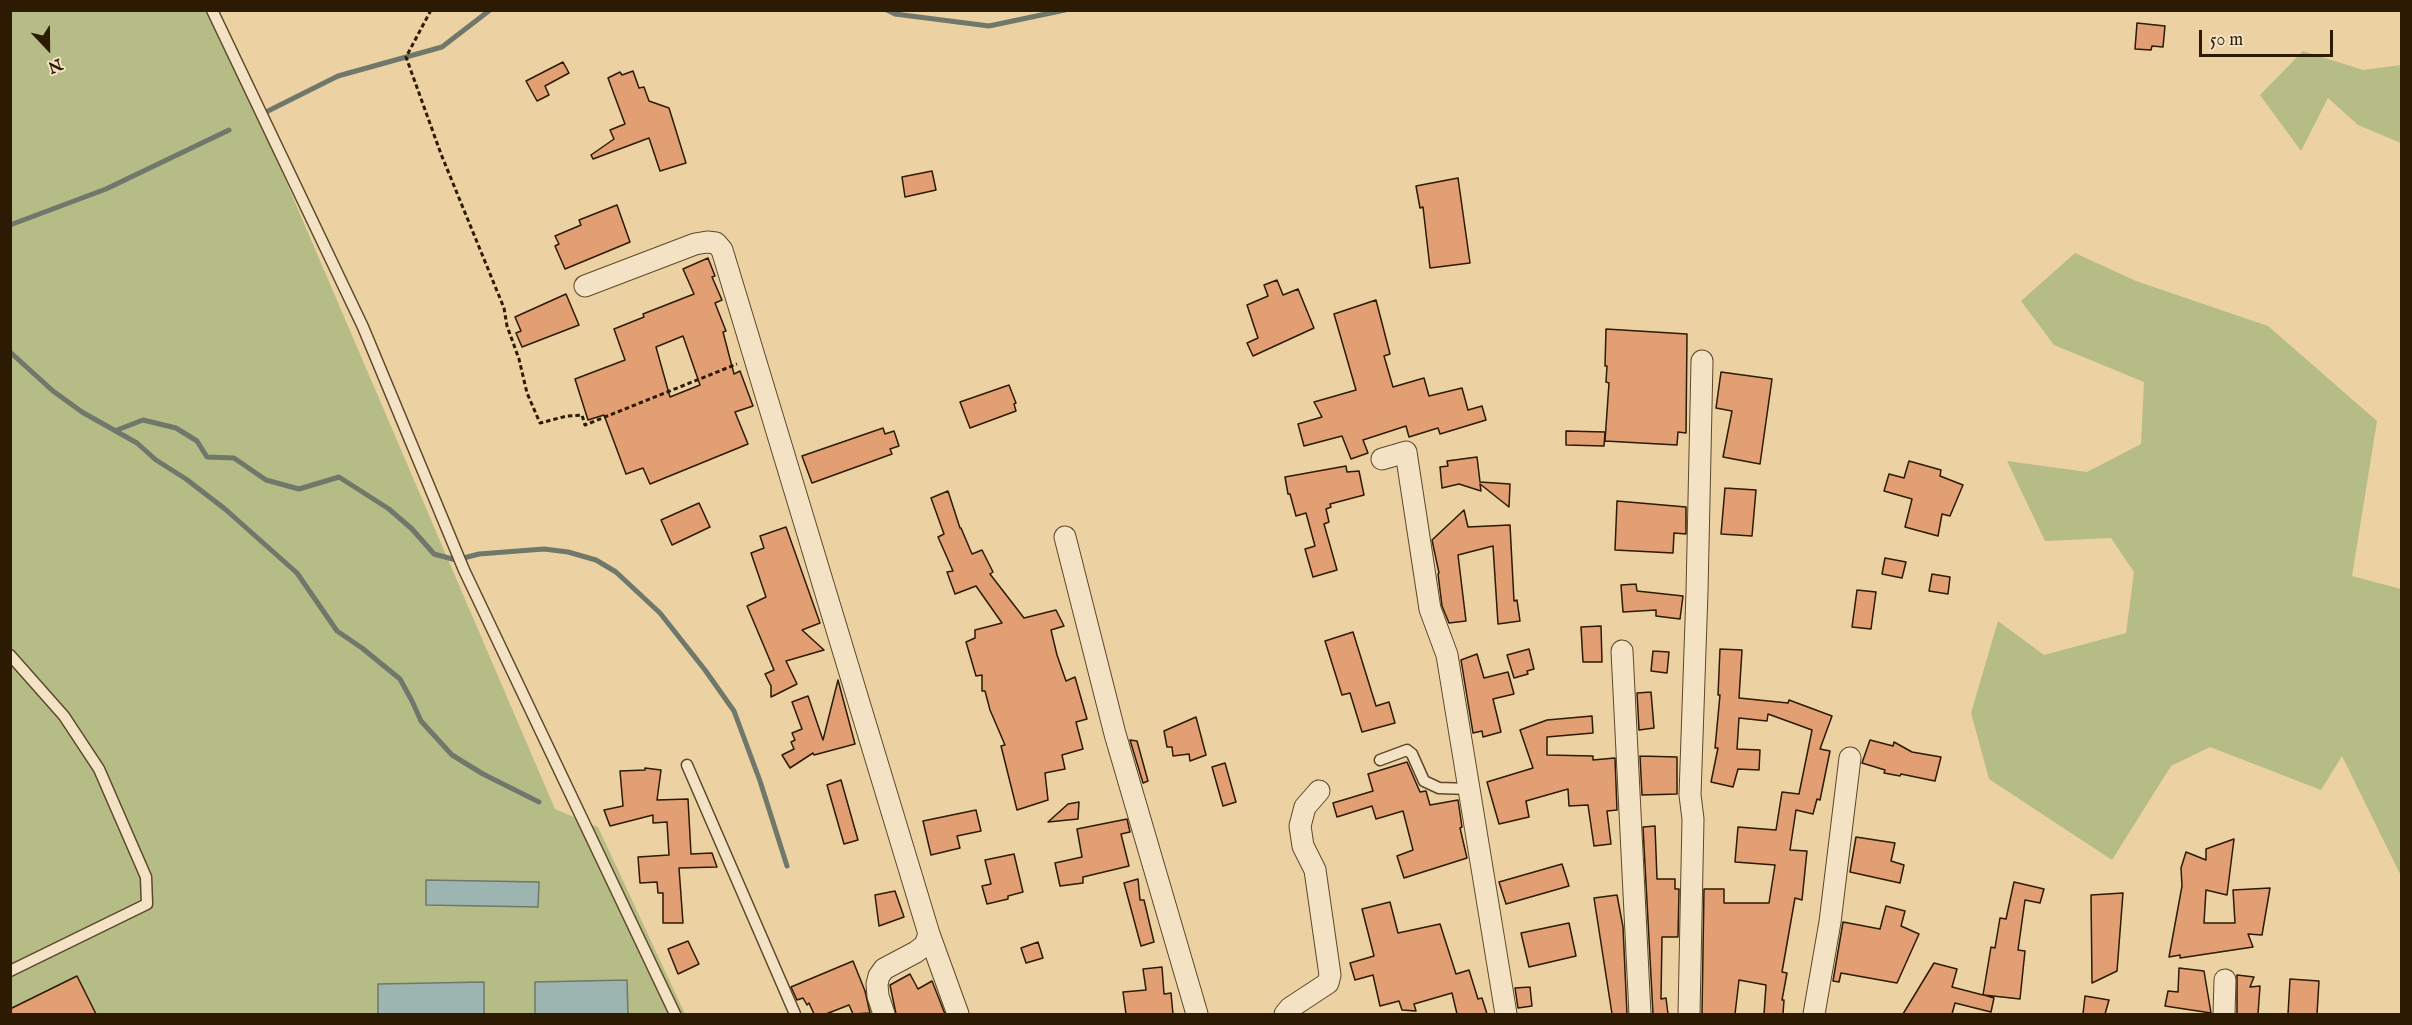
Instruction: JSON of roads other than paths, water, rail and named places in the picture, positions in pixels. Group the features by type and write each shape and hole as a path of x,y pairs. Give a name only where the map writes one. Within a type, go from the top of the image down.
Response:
{"street":[{"path":"585,286 695,244 716,243 722,250 929,934 958,1014"},
{"path":"1689,1014 1693,819 1690,795 1702,361"},
{"path":"1382,459 1406,452 1430,609 1447,655 1506,1014"},
{"path":"1693,819 1697,804 1701,763 1712,516"},
{"path":"1065,537 1115,734 1197,1014"},
{"path":"1622,651 1640,1014"},
{"path":"1814,1014 1830,922 1850,758"},
{"path":"1285,1014 1290,1008 1328,983 1330,975 1315,870 1303,846 1300,825 1305,807 1319,791"},
{"path":"884,1014 878,996 879,976 884,969 925,945 929,934"},
{"path":"2224,1014 2225,980"}],"lane":[{"path":"212,10 363,327 464,570 675,1014"},
{"path":"10,655 64,716 99,769 146,877 147,904 10,971"},
{"path":"1380,760 1407,750 1412,754 1424,780 1439,788 1469,789"},
{"path":"687,765 795,1014"}],"water":[{"path":"426,880 539,882 538,907 426,905"},
{"path":"627,980 628,1014 535,1014 535,982"},
{"path":"484,982 484,1014 378,1014 378,984"}],"waterway":[{"path":"262,114 338,76 442,47 490,10"},
{"path":"887,10 895,14 989,26 1065,10"},
{"path":"10,225 106,189 229,130"},
{"path":"10,352 53,391 82,412 137,443 156,460 186,479 225,509 297,573 337,631 400,679 421,721 452,755 483,774 539,802"},
{"path":"117,430 143,420 176,428 197,441 207,457 234,458 266,480 299,489 339,477 389,509 412,529 434,554 456,560 479,554 544,549 568,552 596,560 616,572 660,613 734,711 760,781 787,866"}]}
